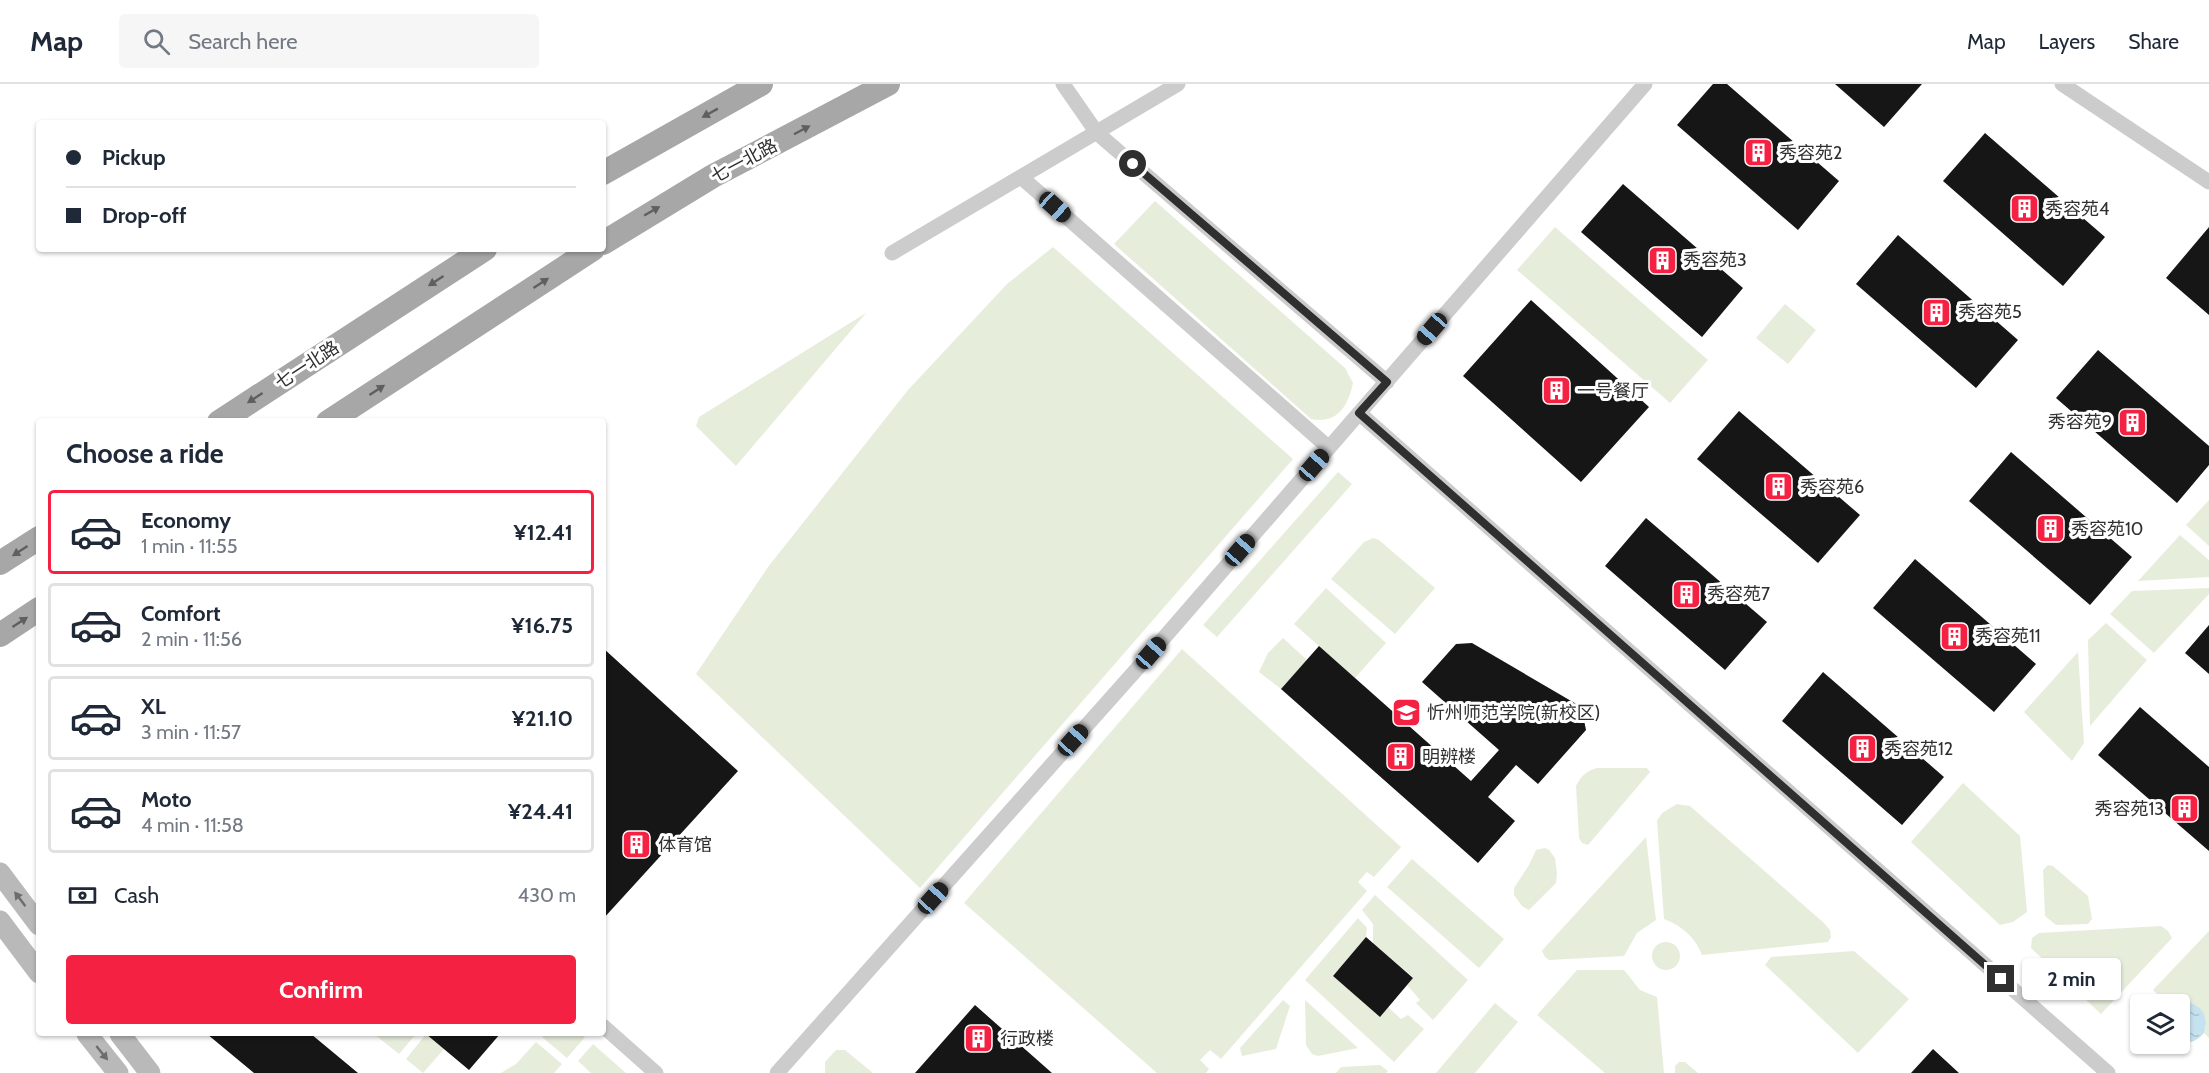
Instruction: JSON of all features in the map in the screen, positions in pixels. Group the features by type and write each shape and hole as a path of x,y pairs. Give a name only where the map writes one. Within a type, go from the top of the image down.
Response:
{"main road":[{"path":"606,171 761,84"},
{"name":"七一北路","path":"606,241 713,176 888,84"},
{"name":"七一北路","path":"225,418 480,252"},
{"path":"334,418 588,252"},
{"path":"0,563 36,540"},
{"path":"0,635 36,611"},
{"path":"0,873 36,921"},
{"path":"0,921 36,969"},
{"path":"89,1036 118,1073"},
{"path":"122,1036 150,1073"}],"street":[{"path":"1063,84 1097,133 1387,382"},
{"path":"892,253 1178,84"},
{"path":"777,1073 1136,670 1646,84"},
{"path":"2062,84 2209,182"},
{"path":"1021,177 1329,448"},
{"path":"1359,413 2109,1073"},
{"path":"606,1029 656,1073"}],"green space":[{"path":"1155,201 1345,368 1353,383 1345,406 1340,412 1328,419 1311,419 1114,244"},
{"path":"1555,227 1708,360 1670,403 1517,270"},
{"path":"1053,247 1293,459 920,888 696,674 768,567 908,390 1007,284"},
{"path":"1785,304 1816,330 1788,364 1756,338"},
{"path":"866,313 736,466 696,426 699,417"},
{"path":"1338,472 1352,484 1217,637 1203,625"},
{"path":"2209,500 2209,546 2186,525"},
{"path":"2180,535 2209,560 2209,577 2138,581"},
{"path":"1373,538 1379,540 1435,588 1395,634 1331,579 1364,542"},
{"path":"1326,588 1386,643 1355,678 1294,624"},
{"path":"2209,588 2209,594 2154,653 2110,614 2132,591"},
{"path":"2106,623 2147,660 2090,726 2088,640"},
{"path":"1283,638 1307,660 1281,689 1259,672 1268,653"},
{"path":"1182,649 1401,847 1374,877 1367,872 1358,882 1367,891 1221,1059 1210,1050 1200,1060 1209,1069 1206,1073 1157,1073 964,903"},
{"path":"2078,652 2084,743 2072,761 2024,712"},
{"path":"1597,768 1647,768 1650,772 1588,845 1582,843 1579,838 1576,786 1584,774"},
{"path":"1963,783 2020,836 2027,912 2013,922 2000,925 1911,842"},
{"path":"1677,804 1690,806 1824,923 1830,930 1831,937 1828,942 1702,955 1696,943 1687,933 1664,919 1657,821 1662,813"},
{"path":"1646,837 1656,920 1637,933 1624,956 1549,960 1545,957 1542,951 1547,945"},
{"path":"1545,848 1555,858 1556,883 1529,910 1522,906 1514,895 1514,888 1536,850"},
{"path":"1412,859 1504,939 1479,968 1387,887"},
{"path":"2048,865 2053,866 2088,896 2092,919 2088,924 2056,925 2045,916 2043,870"},
{"path":"1375,895 1468,980 1433,1020 1416,1003 1420,1000 1407,985 1413,977 1373,944 1373,924 1362,910"},
{"path":"1358,918 1367,928 1366,937 1333,976 1380,1016 1388,1007 1401,1019 1408,1015 1424,1029 1394,1062 1305,980"},
{"path":"2161,926 2172,938 2101,1014 2031,948 2032,938 2039,933"},
{"path":"2209,931 2209,1038 2204,1033 2206,1026 2190,1012 2190,994 2157,994 2153,990"},
{"path":"1666,942 1676,946 1680,956 1676,966 1666,970 1656,966 1652,956 1656,946"},
{"path":"1854,951 1909,999 1858,1053 1765,965 1771,957"},
{"path":"1577,970 1624,970 1640,990 1657,997 1664,1073 1605,1073 1537,1015"},
{"path":"1283,1000 1290,1006 1276,1049 1242,1056 1240,1048"},
{"path":"1305,1000 1358,1048 1318,1056 1312,1054 1306,1045"},
{"path":"1495,1003 1518,1022 1475,1073 1436,1073"},
{"path":"376,1036 414,1036 399,1054"},
{"path":"424,1036 428,1036 444,1049 423,1073 406,1059"},
{"path":"583,1036 585,1037 567,1058 542,1037"},
{"path":"536,1042 562,1064 554,1073 501,1073 516,1064"},
{"path":"593,1044 626,1073 591,1073 578,1061"},
{"path":"836,1050 845,1050 873,1073 825,1073 825,1062"},
{"path":"1679,1062 1685,1062 1698,1073 1675,1073 1675,1066"},
{"path":"1380,1065 1388,1071 1386,1073 1336,1073 1341,1067"}],"water":[{"path":"2190,1003 2200,1009 2206,1022 2204,1033 2190,1042"}],"building":[{"name":"秀容苑2","path":"1713,84 1727,84 1839,181 1798,230 1677,125"},
{"path":"1835,84 1922,84 1884,127"},
{"name":"秀容苑4","path":"1985,133 2105,237 2063,286 1943,181"},
{"name":"秀容苑3","path":"1623,184 1743,288 1702,337 1581,232"},
{"path":"2209,227 2209,315 2166,278"},
{"name":"秀容苑5","path":"1898,235 2018,340 1976,388 1856,284"},
{"name":"一号餐厅","path":"1531,300 1649,407 1581,482 1463,376"},
{"name":"秀容苑9","path":"2098,350 2209,446 2209,465 2177,503 2056,398"},
{"name":"秀容苑6","path":"1739,411 1860,515 1818,563 1697,459"},
{"name":"秀容苑10","path":"2011,452 2132,557 2090,605 1969,501"},
{"name":"秀容苑7","path":"1646,518 1767,622 1725,670 1605,566"},
{"name":"秀容苑11","path":"1915,559 2036,664 1994,712 1873,608"},
{"path":"2209,625 2209,674 2185,653"},
{"name":"明辨楼","path":"1472,643 1578,705 1586,730 1538,784 1516,765 1488,797 1515,821 1478,863 1281,689 1319,646 1471,781 1499,750 1422,682 1456,644"},
{"name":"体育馆","path":"606,651 738,771 606,916"},
{"name":"秀容苑12","path":"1823,672 1944,777 1902,825 1782,721"},
{"name":"秀容苑13","path":"2140,707 2209,767 2209,851 2098,755"},
{"path":"1366,937 1413,978 1380,1017 1333,976"},
{"name":"行政楼","path":"975,1005 1052,1073 915,1073"},
{"path":"209,1036 313,1036 358,1073 254,1073"},
{"path":"428,1036 498,1036 469,1070"},
{"path":"1933,1049 1959,1073 1911,1073"}],"place":[{"name":"秀容苑2","path":"1758,153"},
{"name":"秀容苑4","path":"2024,209"},
{"name":"秀容苑3","path":"1662,260"},
{"name":"秀容苑5","path":"1937,312"},
{"name":"一号餐厅","path":"1556,391"},
{"name":"秀容苑9","path":"2133,422"},
{"name":"秀容苑6","path":"1779,487"},
{"name":"秀容苑10","path":"2050,529"},
{"name":"秀容苑7","path":"1686,594"},
{"name":"秀容苑11","path":"1954,636"},
{"name":"忻州师范学院(新校区)","path":"1406,713"},
{"name":"秀容苑12","path":"1863,749"},
{"name":"明辨楼","path":"1401,757"},
{"name":"秀容苑13","path":"2185,809"},
{"name":"体育馆","path":"637,845"},
{"name":"行政楼","path":"979,1039"}],"route":[{"path":"1133,164 1387,382 1359,413 2001,979"}]}
